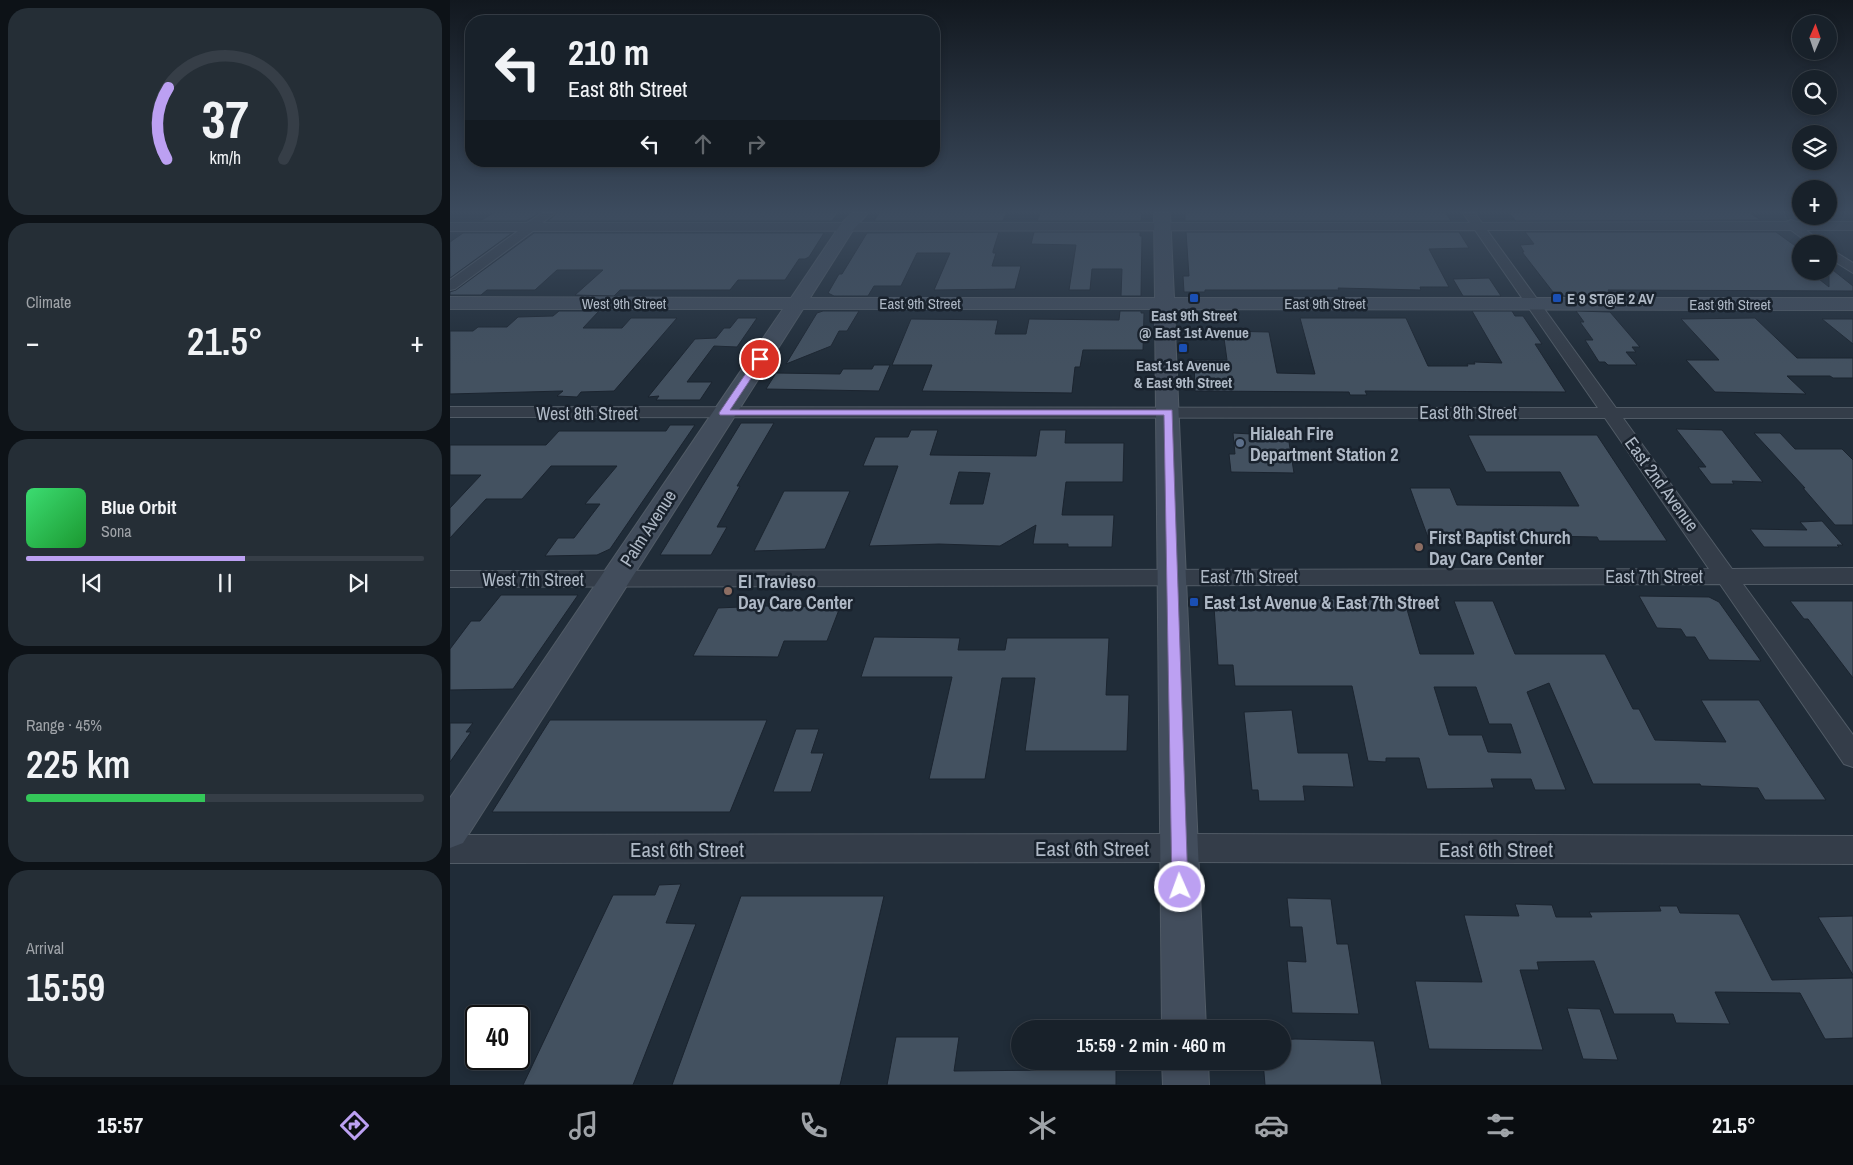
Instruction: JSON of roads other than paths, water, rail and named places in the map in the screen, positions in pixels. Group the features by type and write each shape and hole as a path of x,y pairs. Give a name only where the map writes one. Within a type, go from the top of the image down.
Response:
{"main road":[{"name":"Palm Avenue","path":"450,830 821,264"},
{"path":"1163,264 1169,412 1184,1020"},
{"name":"West 9th Street","path":"450,303 797,303"},
{"name":"East 9th Street","path":"797,303 1853,304"},
{"path":"1185,1070 1186,1085"}],"street":[{"path":"450,286 480,264"},
{"name":"East 2nd Avenue","path":"1506,264 1853,756"},
{"name":"West 8th Street","path":"450,412 724,413"},
{"name":"East 8th Street","path":"724,413 1853,412"},
{"name":"East 7th Street","path":"615,578 1853,576"},
{"name":"West 7th Street","path":"450,579 615,578"},
{"name":"East 6th Street","path":"450,849 1179,848 1853,850"}],"place":[{"name":"East 9th Street @ East 1st Avenue","path":"1194,298"},
{"name":"E 9 ST@E 2 AV","path":"1557,298"},
{"name":"East 1st Avenue & East 9th Street","path":"1183,348"},
{"name":"Hialeah Fire Department Station 2","path":"1240,443"},
{"name":"First Baptist Church Day Care Center","path":"1419,547"},
{"name":"El Travieso Day Care Center","path":"728,591"},
{"name":"East 1st Avenue & East 7th Street","path":"1194,602"}]}
